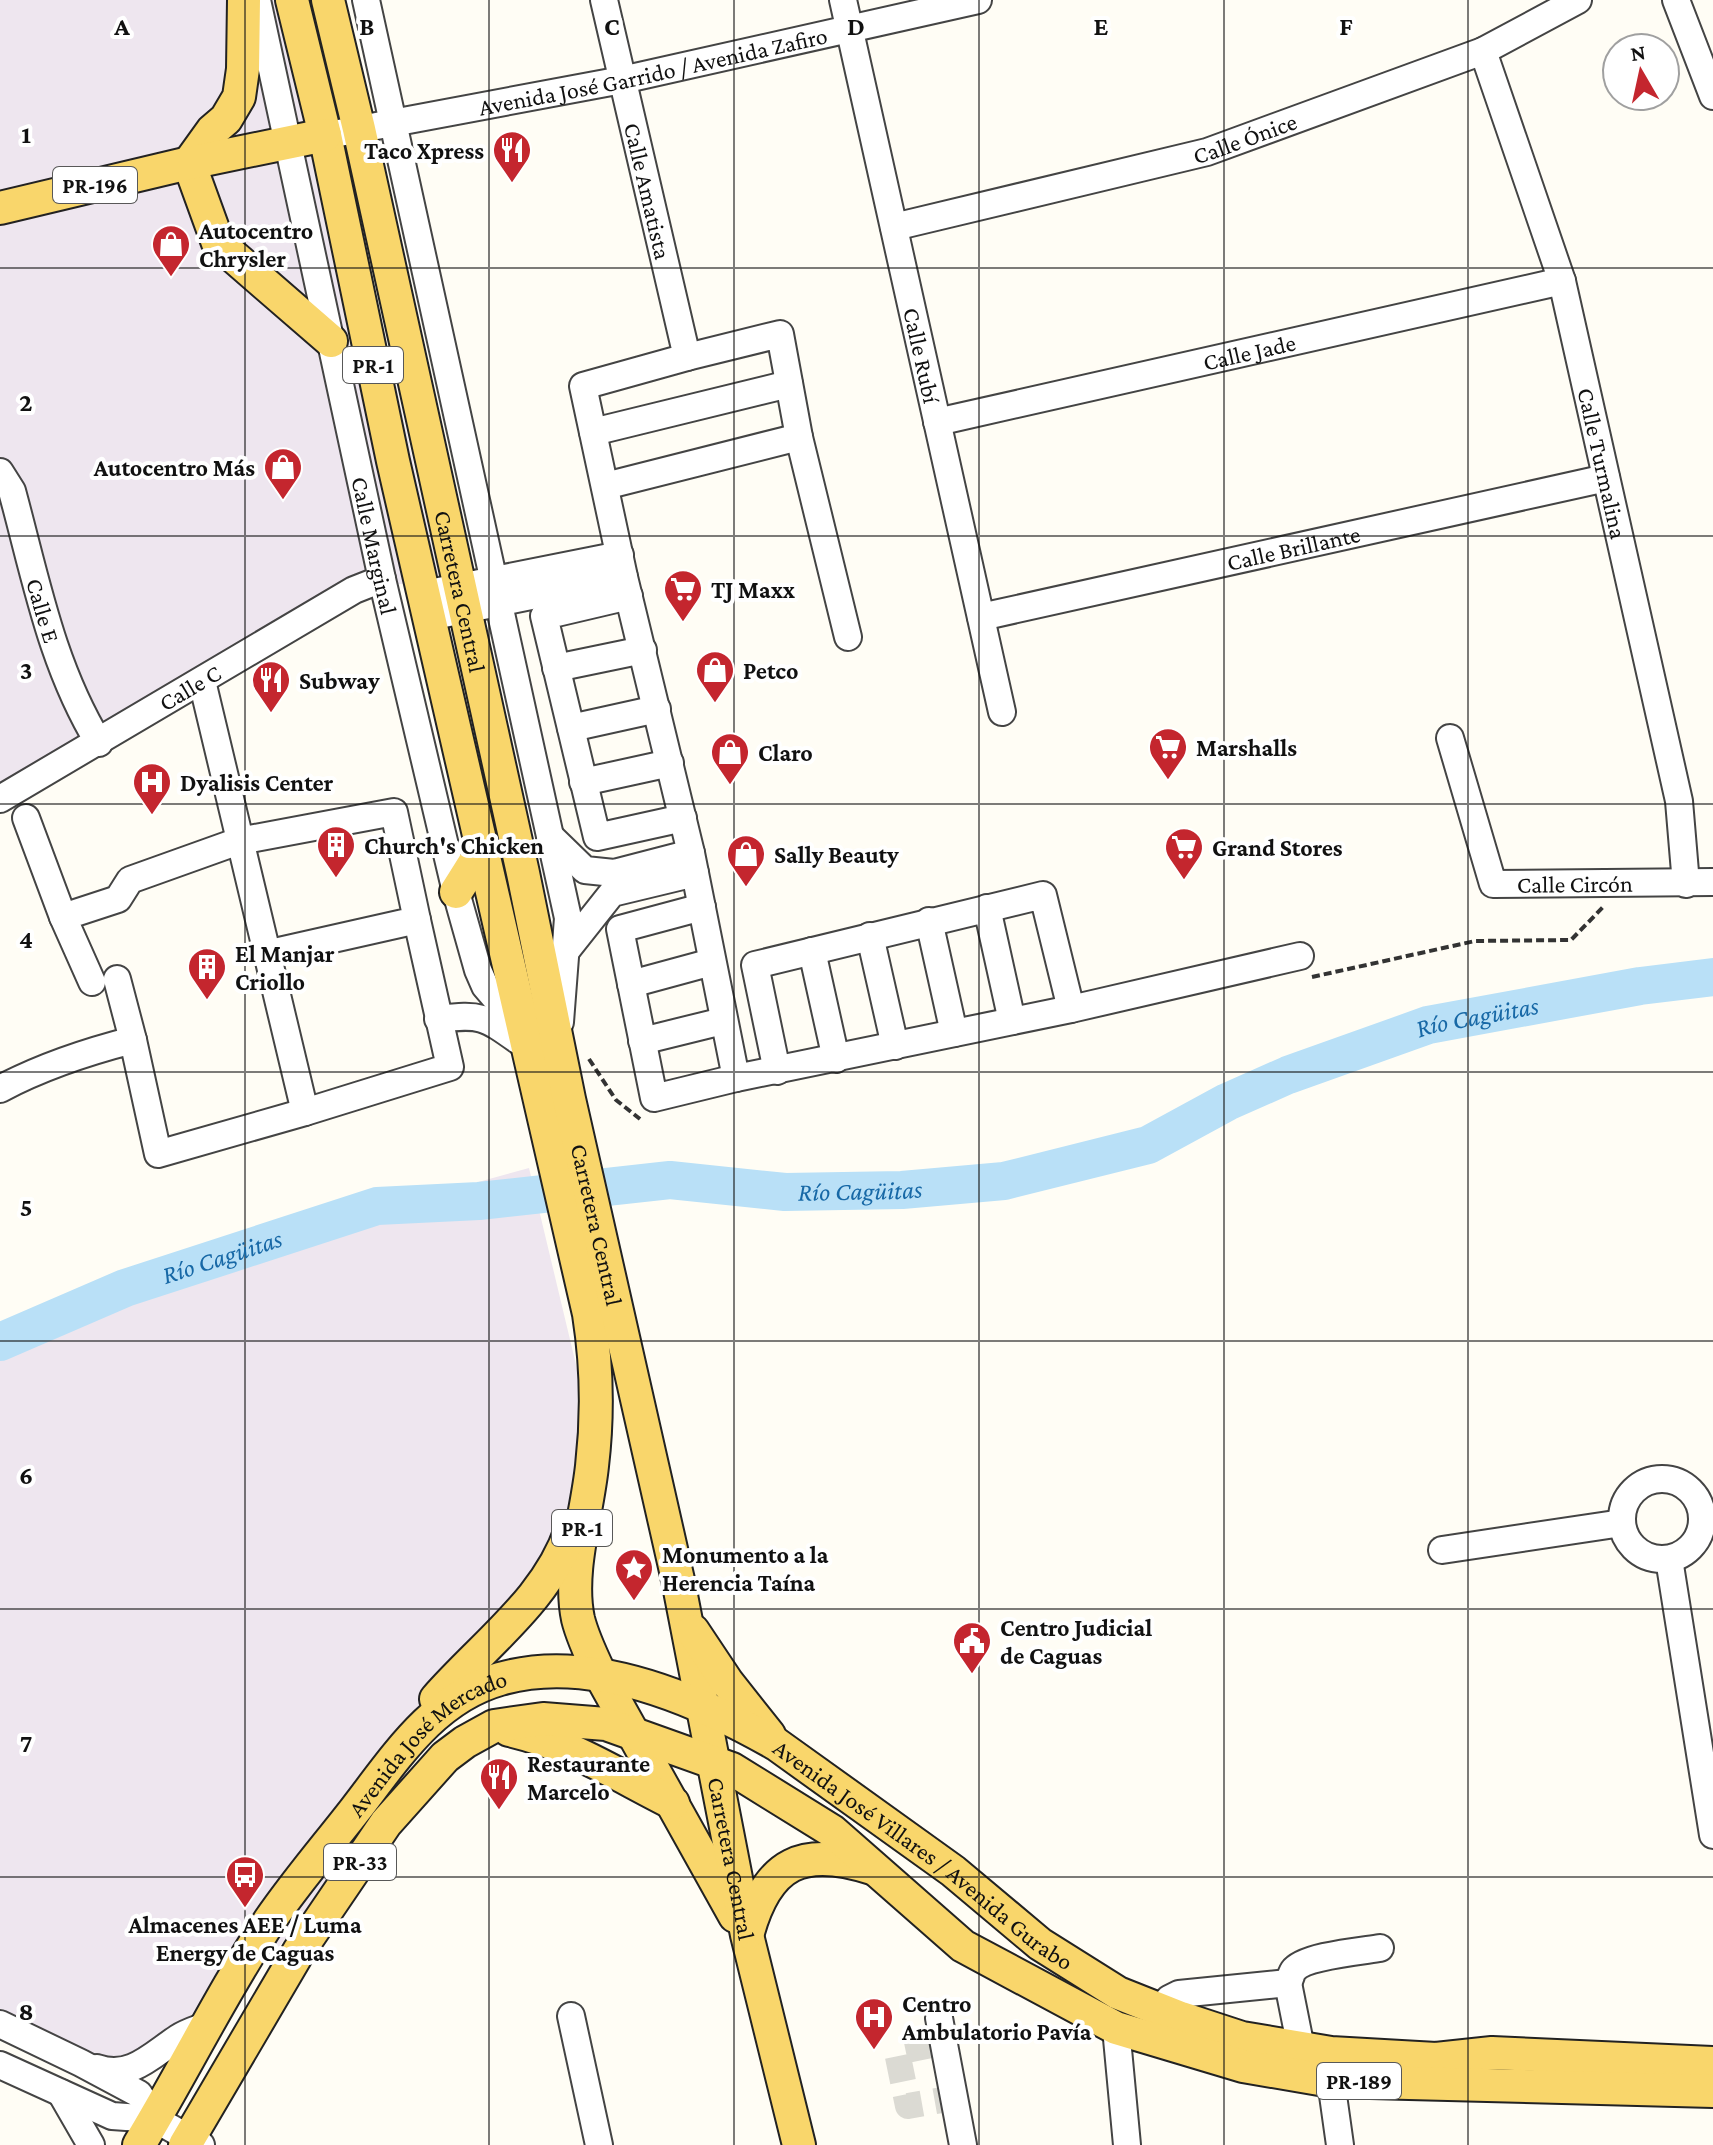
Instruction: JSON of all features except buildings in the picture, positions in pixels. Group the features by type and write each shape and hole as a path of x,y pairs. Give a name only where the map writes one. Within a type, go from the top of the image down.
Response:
{"main road":[{"path":"244,0 243,69 239,97 226,119 212,131 189,163 218,243 331,341"},
{"name":"Carretera Central","path":"292,0 325,135 393,461 483,849 682,1605 747,1935"},
{"name":"Carretera Central","path":"328,0 359,129 558,1046 549,1094"},
{"name":"PR-196","path":"0,208 189,163 325,135"},
{"path":"456,892 483,849"},
{"name":"Carretera Central","path":"604,1310 597,1360 592,1467 576,1587 578,1616 584,1640 601,1676 747,1935"},
{"path":"412,1736 423,1713 547,1580 561,1557 592,1467"},
{"path":"682,1605 690,1626 727,1682 776,1744"},
{"name":"Avenida José Mercado","path":"147,2132 270,1919 412,1736 456,1698 500,1679 528,1673 564,1671 623,1680 702,1706"},
{"name":"Avenida José Villares / Avenida Gurabo","path":"702,1706 776,1744 953,1871 1040,1944 1118,1993 1160,2010 1242,2038 1331,2053 1436,2059 1492,2053 1713,2063"},
{"name":"Avenida José Mercado","path":"192,2143 299,1951 386,1823 445,1757 465,1742 494,1726 565,1719 606,1724 631,1731 714,1761"},
{"path":"494,1726 537,1736 587,1756 673,1803"},
{"name":"Avenida José Villares / Avenida Gurabo","path":"714,1761 832,1831 963,1946 1116,2028 1243,2066 1331,2081 1713,2091"},
{"path":"747,1935 767,1885 787,1868 810,1859 828,1858 876,1869"},
{"name":"PR-1","path":"747,1935 799,2145"}],"street":[{"name":"Calle Marginal","path":"257,0 382,579 456,892 485,986 513,1019 522,1044 549,1094"},
{"path":"366,0 568,918 558,1046"},
{"name":"Calle Amatista","path":"604,0 685,347"},
{"name":"Calle Rubí","path":"843,0 1002,712"},
{"name":"Avenida José Garrido / Avenida Zafiro","path":"325,135 622,80 978,0"},
{"name":"Calle Ónice","path":"894,227 1207,152 1483,51 1578,0"},
{"path":"1676,0 1713,96"},
{"name":"Calle Turmalina","path":"1483,51 1562,281 1679,801 1686,884"},
{"name":"Calle Jade","path":"937,422 1562,281"},
{"path":"736,1078 693,863 624,576 583,386 685,347 780,334 799,437 848,637"},
{"path":"593,432 789,384"},
{"path":"426,434 460,427"},
{"path":"605,486 799,437"},
{"name":"Calle E","path":"0,472 12,491 56,656 78,707 99,743"},
{"name":"Calle Brillante","path":"981,617 1606,478"},
{"path":"427,606 497,591 624,576"},
{"path":"624,576 544,616 583,782 597,837 683,818"},
{"name":"Calle C","path":"0,799 354,590 382,579"},
{"path":"556,668 643,650"},
{"path":"202,681 305,1112"},
{"path":"571,728 657,709"},
{"name":"Calle Circón","path":"1450,738 1493,884 1713,882"},
{"path":"583,782 670,763"},
{"path":"26,818 63,917 104,981 133,1040 158,1154 450,1067 394,812 239,841 130,880 118,899 63,917"},
{"path":"550,836 585,870 614,873 693,863"},
{"path":"566,951 612,893 693,863"},
{"path":"777,1071 755,965 1043,895 1071,1009"},
{"path":"702,907 620,929 654,1098 736,1078 1071,1009 1300,956"},
{"path":"987,908 1012,1021"},
{"path":"266,954 417,920"},
{"path":"929,921 954,1033"},
{"path":"870,936 895,1046"},
{"path":"812,951 836,1059"},
{"path":"631,984 712,962"},
{"path":"438,1019 472,1015 490,1020 522,1044"},
{"path":"642,1041 723,1021"},
{"path":"0,1089 32,1072 78,1054 133,1040"},
{"path":"1651,1480 1681,1483 1694,1494 1701,1508 1702,1525 1696,1541 1684,1552 1669,1559 1652,1558 1638,1551 1627,1538 1622,1523 1628,1496 1638,1486 1651,1480"},
{"path":"1442,1550 1622,1523"},
{"path":"1669,1559 1713,1835"},
{"path":"1301,2048 1288,1983 1292,1971 1314,1960 1380,1948"},
{"path":"1160,2010 1169,1999 1179,1994 1288,1983"},
{"path":"571,2016 599,2145"},
{"path":"0,2024 139,2094 147,2132"},
{"path":"81,2063 110,2073 127,2072 181,2036 208,2025"},
{"path":"1116,2028 1127,2145"},
{"path":"938,2035 948,2099 963,2145"},
{"path":"0,2065 147,2132 192,2143"},
{"path":"1331,2081 1340,2145"},
{"path":"61,2093 91,2145"}],"shaded area":[{"path":"0,0 310,0 441,586 379,583 0,802"},
{"path":"529,1168 578,1373 576,1526 451,1685 396,1790 276,1951 124,2067 0,2011 0,1351 99,1287"}],"waterway":[{"name":"Río Cagüitas","path":"0,1342 125,1288 377,1206 479,1201 670,1180 785,1192 902,1190 1004,1181 1148,1145 1227,1102 1288,1075 1428,1025 1640,986 1713,977"}],"tunnel":[{"path":"931,2045 897,2052 908,2106 942,2100"}],"place":[{"name":"Taco Xpress","path":"512,184"},
{"name":"Autocentro Chrysler","path":"171,278"},
{"name":"Autocentro Más","path":"283,501"},
{"name":"TJ Maxx","path":"683,623"},
{"name":"Petco","path":"715,704"},
{"name":"Subway","path":"271,714"},
{"name":"Marshalls","path":"1168,781"},
{"name":"Claro","path":"730,786"},
{"name":"Dyalisis Center","path":"152,816"},
{"name":"Church's Chicken","path":"336,879"},
{"name":"Grand Stores","path":"1184,881"},
{"name":"Sally Beauty","path":"746,888"},
{"name":"El Manjar Criollo","path":"207,1001"},
{"name":"Monumento a la Herencia Taína","path":"634,1602"},
{"name":"Centro Judicial de Caguas","path":"972,1675"},
{"name":"Restaurante Marcelo","path":"499,1811"},
{"name":"Almacenes AEE / Luma Energy de Caguas","path":"245,1909"},
{"name":"Centro Ambulatorio Pavía","path":"874,2051"}]}
